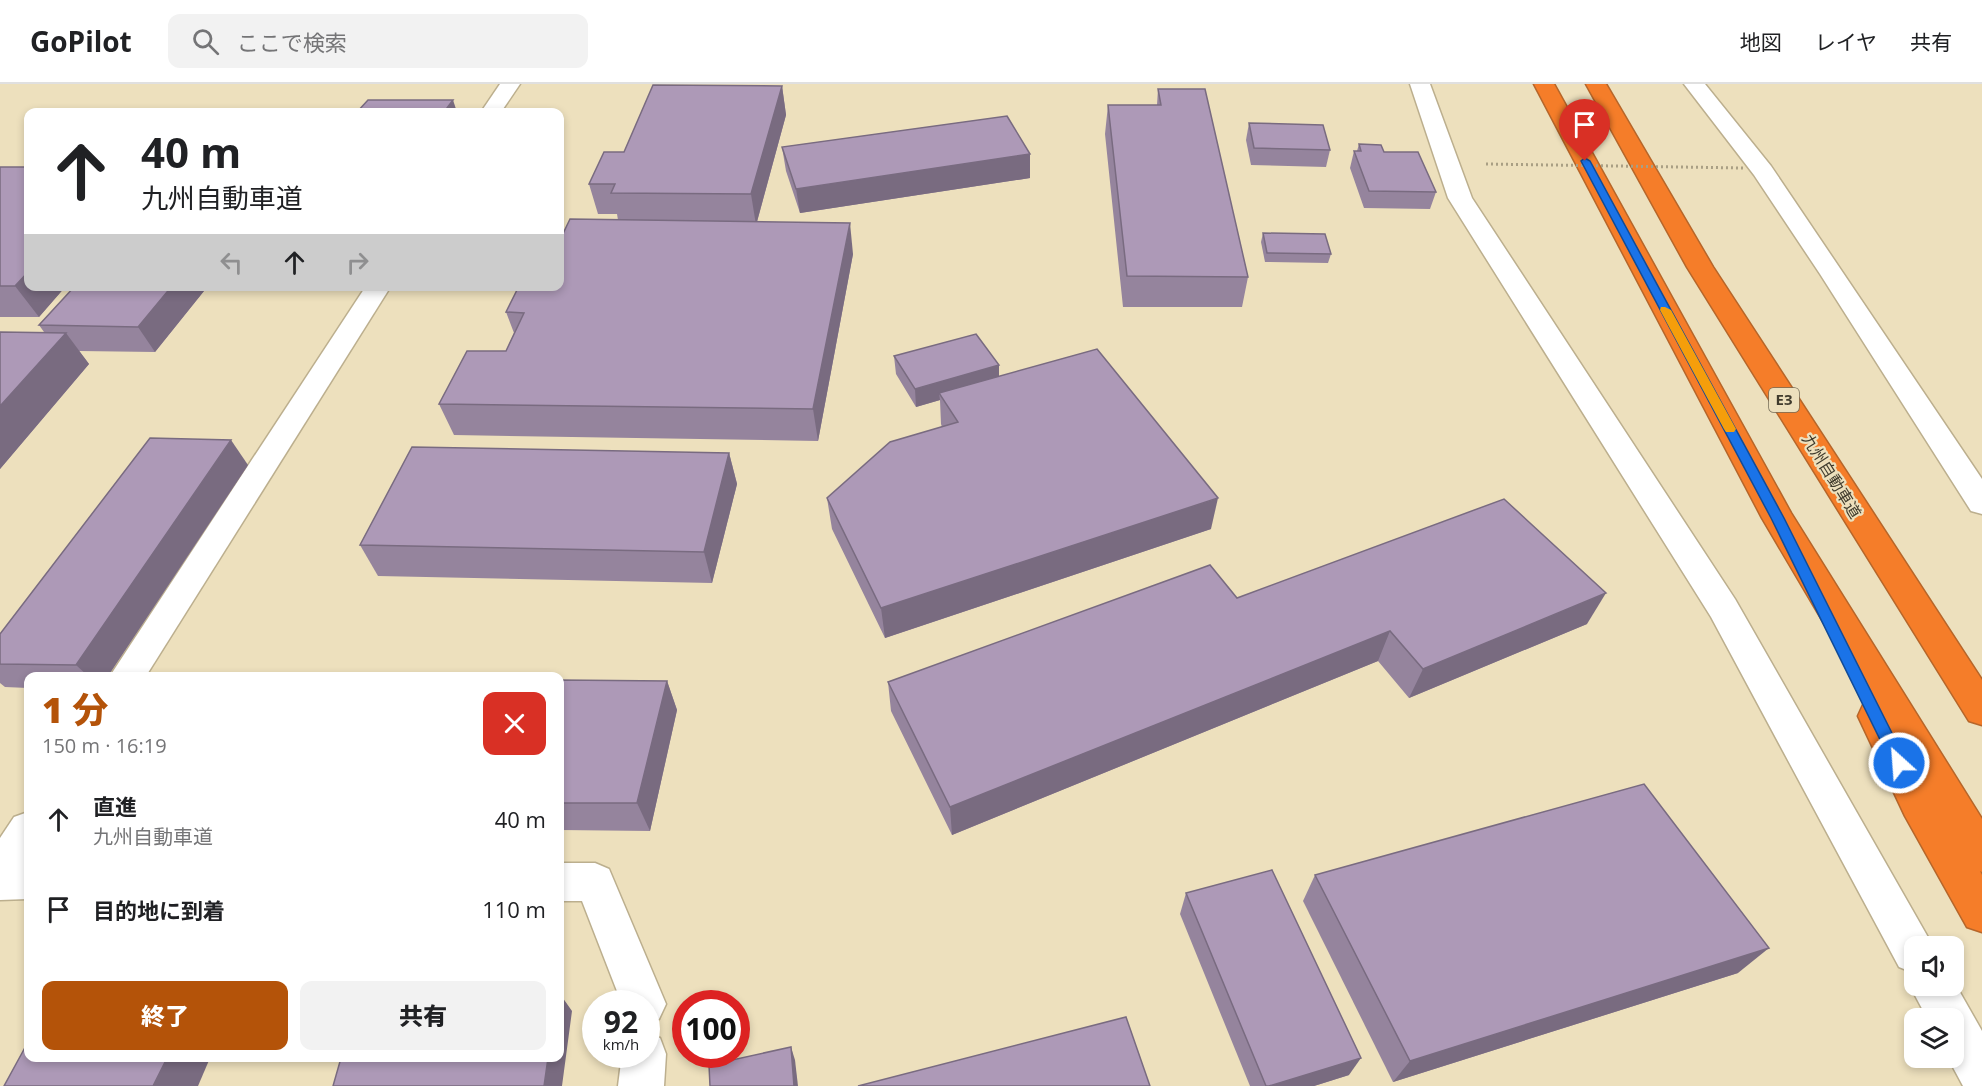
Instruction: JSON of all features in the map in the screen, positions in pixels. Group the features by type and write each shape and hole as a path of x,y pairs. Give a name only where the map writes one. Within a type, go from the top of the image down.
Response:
{"highway":[{"path":"1544,84 1778,518 1919,804 1982,913"},
{"name":"九州自動車道","path":"1596,84 1700,267 1982,710"},
{"path":"1778,518 1982,854"}],"street":[{"path":"494,108 510,84"},
{"path":"1420,84 1460,198 1723,608 1905,936"},
{"path":"1694,84 1763,171 1833,273 1982,503"},
{"path":"130,672 376,291"},
{"path":"0,873 24,835"},
{"path":"0,881 24,881"},
{"path":"564,882 595,882 638,990"},
{"path":"1964,1043 1982,1075"},
{"path":"641,1086 643,1068"}],"path":[{"path":"1486,164 1744,168"}],"building":[{"path":"653,85 782,86 751,194 611,193 615,184 589,184 604,152 624,152"},
{"path":"1158,89 1205,89 1248,277 1127,276 1108,105 1161,105"},
{"path":"368,100 453,100 447,108 361,108"},
{"path":"1007,116 1030,154 796,189 782,147"},
{"path":"1249,123 1323,125 1330,150 1254,148"},
{"path":"1359,144 1381,145 1384,152 1418,152 1436,192 1369,191 1354,151 1361,151"},
{"path":"0,167 24,167 24,276 15,286 0,286"},
{"path":"570,219 850,223 813,409 439,404 467,351 506,351 524,313 506,312 516,291 564,291 564,232"},
{"path":"1263,233 1325,234 1331,254 1267,253"},
{"path":"70,291 168,291 138,327 39,325"},
{"path":"0,332 66,333 0,406"},
{"path":"976,334 999,365 915,389 894,356"},
{"path":"1097,349 1218,498 881,608 827,498 890,442 958,422 939,393"},
{"path":"150,438 231,440 76,665 0,664 0,634"},
{"path":"412,447 729,453 704,552 360,545"},
{"path":"1504,499 1606,593 1423,669 1390,631 950,807 888,682 1210,565 1237,598"},
{"path":"564,680 667,681 637,803 564,803"},
{"path":"1644,784 1769,948 1410,1061 1315,875"},
{"path":"1272,870 1361,1058 1266,1086 1186,893"},
{"path":"1126,1017 1150,1086 858,1086"},
{"path":"791,1047 794,1086 710,1086 709,1068 750,1068 750,1056"},
{"path":"24,1049 24,1062 165,1062 153,1086 4,1086"},
{"path":"340,1062 547,1062 544,1086 333,1086"}],"slow traffic":[{"path":"1665,310 1730,429"}],"route":[{"path":"1585,161 1778,518 1899,763"}]}
